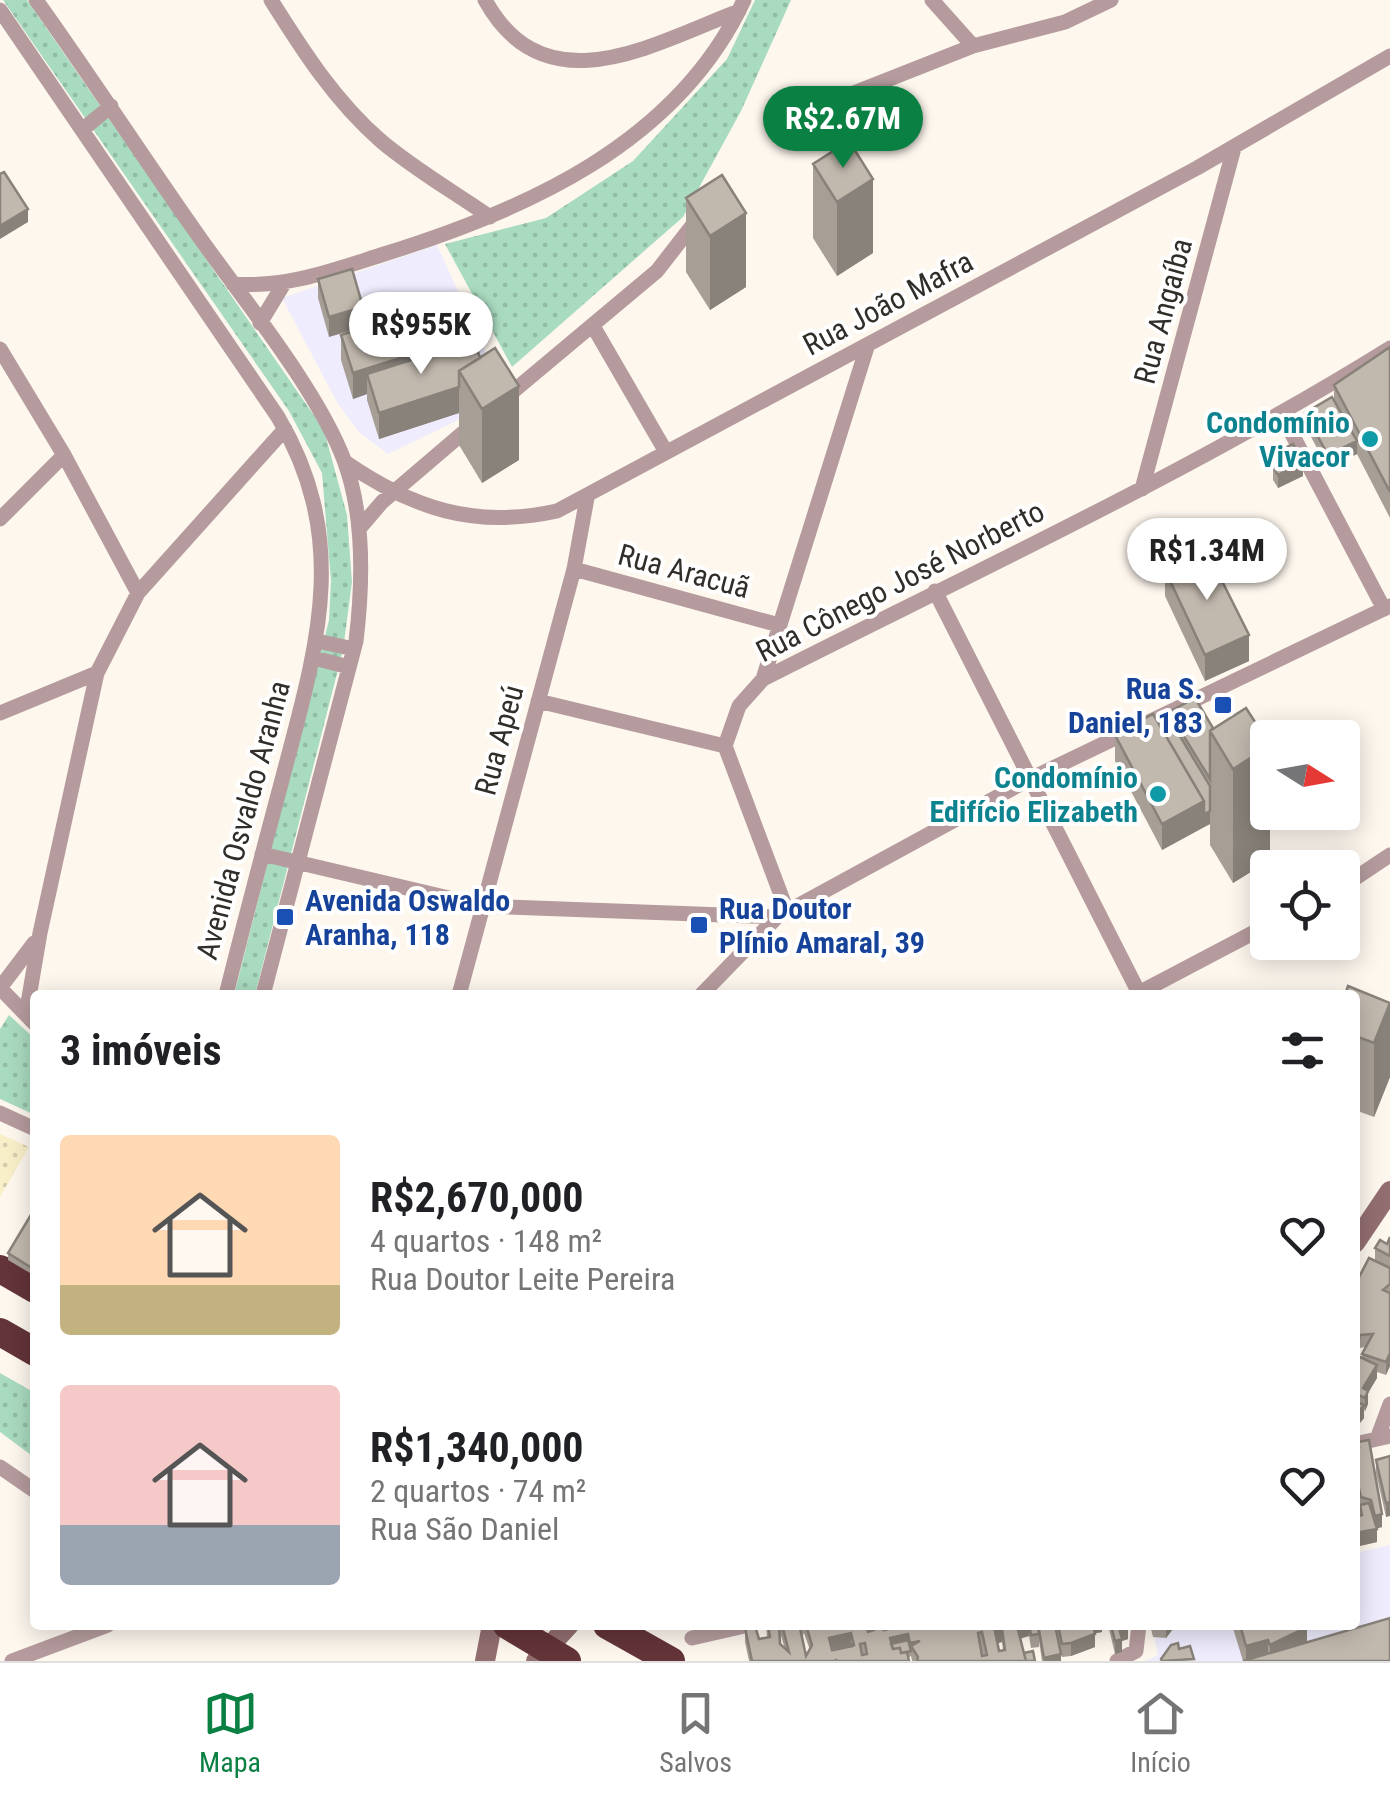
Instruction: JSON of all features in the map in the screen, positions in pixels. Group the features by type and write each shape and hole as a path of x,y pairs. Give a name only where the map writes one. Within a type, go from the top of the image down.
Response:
{"highway":[{"path":"0,1269 30,1286"},
{"path":"0,1332 30,1349"},
{"path":"514,1630 550,1657"},
{"path":"615,1630 671,1661"}],"main road":[{"path":"1360,1236 1390,1191"},
{"path":"486,1661 491,1630"},
{"path":"550,1657 567,1630"}],"street":[{"path":"36,0 260,323 319,413 345,462"},
{"path":"271,0 325,82 352,113 382,142 490,217"},
{"path":"485,0 494,16 522,44 574,63 618,56 741,6"},
{"path":"932,0 973,46"},
{"path":"788,119 973,46 1065,22 1111,0"},
{"path":"233,284 283,285 490,217 593,164 644,128 714,52 741,6"},
{"name":"Avenida Osvaldo Aranha","path":"0,10 285,429 320,524 324,573 318,641 227,990"},
{"path":"676,35 700,40 714,52"},
{"name":"Rua João Mafra","path":"345,462 393,493 455,516 496,519 557,510 587,498 1234,148 1390,56"},
{"path":"82,130 111,106"},
{"name":"Rua Angaíba","path":"1142,489 1234,148"},
{"path":"358,530 393,493 593,326 677,250 703,210"},
{"path":"170,256 199,236"},
{"path":"260,323 283,285"},
{"path":"593,326 666,452"},
{"path":"763,680 866,347"},
{"name":"Rua Cônego José Norberto","path":"725,746 740,706 763,680 1282,415 1390,348"},
{"path":"0,349 64,455 138,593"},
{"path":"706,990 782,914 1028,780 1387,608 1282,415"},
{"path":"34,990 40,933 98,672 138,593 285,429"},
{"path":"0,519 64,455"},
{"name":"Avenida Osvaldo Aranha","path":"264,990 354,649 362,584 358,530 345,462"},
{"name":"Rua Apeú","path":"459,990 574,569 587,498"},
{"name":"Rua Aracuã","path":"574,569 779,625"},
{"path":"935,591 1136,990"},
{"path":"318,641 354,649"},
{"name":"Avenida Osvaldo Aranha","path":"314,658 349,668"},
{"path":"0,713 98,672"},
{"path":"538,702 725,746 782,914"},
{"path":"262,854 483,906 782,914"},
{"path":"1360,875 1390,855"},
{"path":"30,1019 0,988 40,933"},
{"path":"1146,990 1250,935"},
{"path":"0,1112 30,1127"},
{"path":"1383,1437 1390,1404"},
{"path":"0,1467 30,1488"},
{"path":"12,1661 95,1630"},
{"path":"692,1638 727,1630"},
{"path":"1117,1661 1136,1650 1139,1630"}],"shaded area":[{"path":"437,245 497,377 489,405 388,454 359,432 338,404 282,298"},
{"path":"1390,1545 1390,1634 1307,1661 1145,1661 1158,1655 1153,1630 1360,1630 1360,1552"}],"sand":[{"path":"0,1134 29,1147 0,1197"}],"green space":[{"path":"3,0 27,0 324,430 347,515 352,582 343,650 256,990 235,990 329,620 331,581 322,473 289,411"},
{"path":"755,0 791,0 741,111 683,217 512,367 445,244 546,218 633,161 727,59"},
{"path":"9,1015 30,1034 30,1113 0,1099 0,1029"},
{"path":"0,1373 30,1390 30,1454 0,1432"}],"building":[{"path":"849,141 873,179 837,202 813,164"},
{"path":"4,172 28,209 0,226 0,174"},
{"path":"722,175 746,213 710,236 686,198"},
{"path":"352,269 363,307 329,317 318,279"},
{"path":"448,300 460,339 353,373 341,335"},
{"path":"474,340 480,358 459,371 459,387 379,413 367,374"},
{"name":"Condomínio Vivacor","path":"1390,347 1390,492 1334,385"},
{"path":"495,348 519,386 482,409 459,371"},
{"path":"1332,397 1357,441 1328,455 1305,413"},
{"path":"1293,444 1303,463 1278,475 1273,467 1284,461 1279,451"},
{"path":"1207,551 1249,635 1205,655 1165,570"},
{"path":"1195,698 1213,728 1210,779 1169,712"},
{"path":"1246,708 1254,720 1250,720 1250,758 1233,769 1210,731"},
{"path":"1153,714 1204,801 1162,824 1115,735"},
{"path":"1169,718 1210,786 1210,811 1204,814 1204,801 1159,724"},
{"path":"1360,991 1390,1003 1374,1043 1360,1038"},
{"path":"30,1216 30,1267 8,1253"},
{"path":"1390,1237 1390,1256 1375,1248 1380,1240 1387,1244"},
{"path":"1369,1258 1390,1268 1390,1284 1383,1290 1390,1293 1390,1353 1386,1362 1362,1354 1373,1334 1360,1335 1360,1275"},
{"path":"1360,1357 1377,1365 1363,1388 1368,1391 1365,1398 1360,1396"},
{"path":"1369,1440 1382,1514 1375,1516 1371,1500 1360,1493 1360,1442"},
{"path":"1390,1456 1390,1502 1386,1503 1376,1460"},
{"path":"1369,1503 1377,1529 1360,1532 1360,1505"},
{"path":"1390,1618 1390,1661 1243,1661 1360,1630"},
{"path":"745,1630 756,1630 759,1639 770,1637 769,1630 779,1630 780,1644 789,1652 783,1630 800,1630 806,1656 812,1645 808,1630 998,1630 995,1631 999,1651 1005,1650 1002,1630 1018,1630 1026,1661 917,1661 911,1646 920,1641 910,1643 908,1634 890,1638 893,1649 907,1652 909,1661 752,1661","holes":["982,1632 987,1655 982,1656 978,1633","851,1633 854,1645 832,1650 829,1638"]},
{"path":"1039,1630 1056,1630 1061,1654 1044,1658"},
{"path":"1059,1630 1094,1630 1095,1634 1062,1644"},
{"path":"1112,1630 1120,1630 1122,1639 1115,1641"},
{"path":"1241,1630 1301,1630 1270,1645 1268,1640 1246,1646"},
{"path":"908,1640 911,1651 901,1653 900,1648 893,1649 891,1644"},
{"path":"1178,1643 1179,1649 1190,1646 1194,1659 1162,1661 1171,1645"},
{"path":"1033,1651 1035,1661 1026,1661 1024,1653"}],"place":[{"name":"Condomínio Vivacor","path":"1370,439"},
{"name":"Rua S. Daniel, 183","path":"1223,705"},
{"name":"Condomínio Edifício Elizabeth","path":"1158,794"},
{"name":"Avenida Oswaldo Aranha, 118","path":"285,917"},
{"name":"Rua Doutor Plínio Amaral, 39","path":"699,925"}]}
